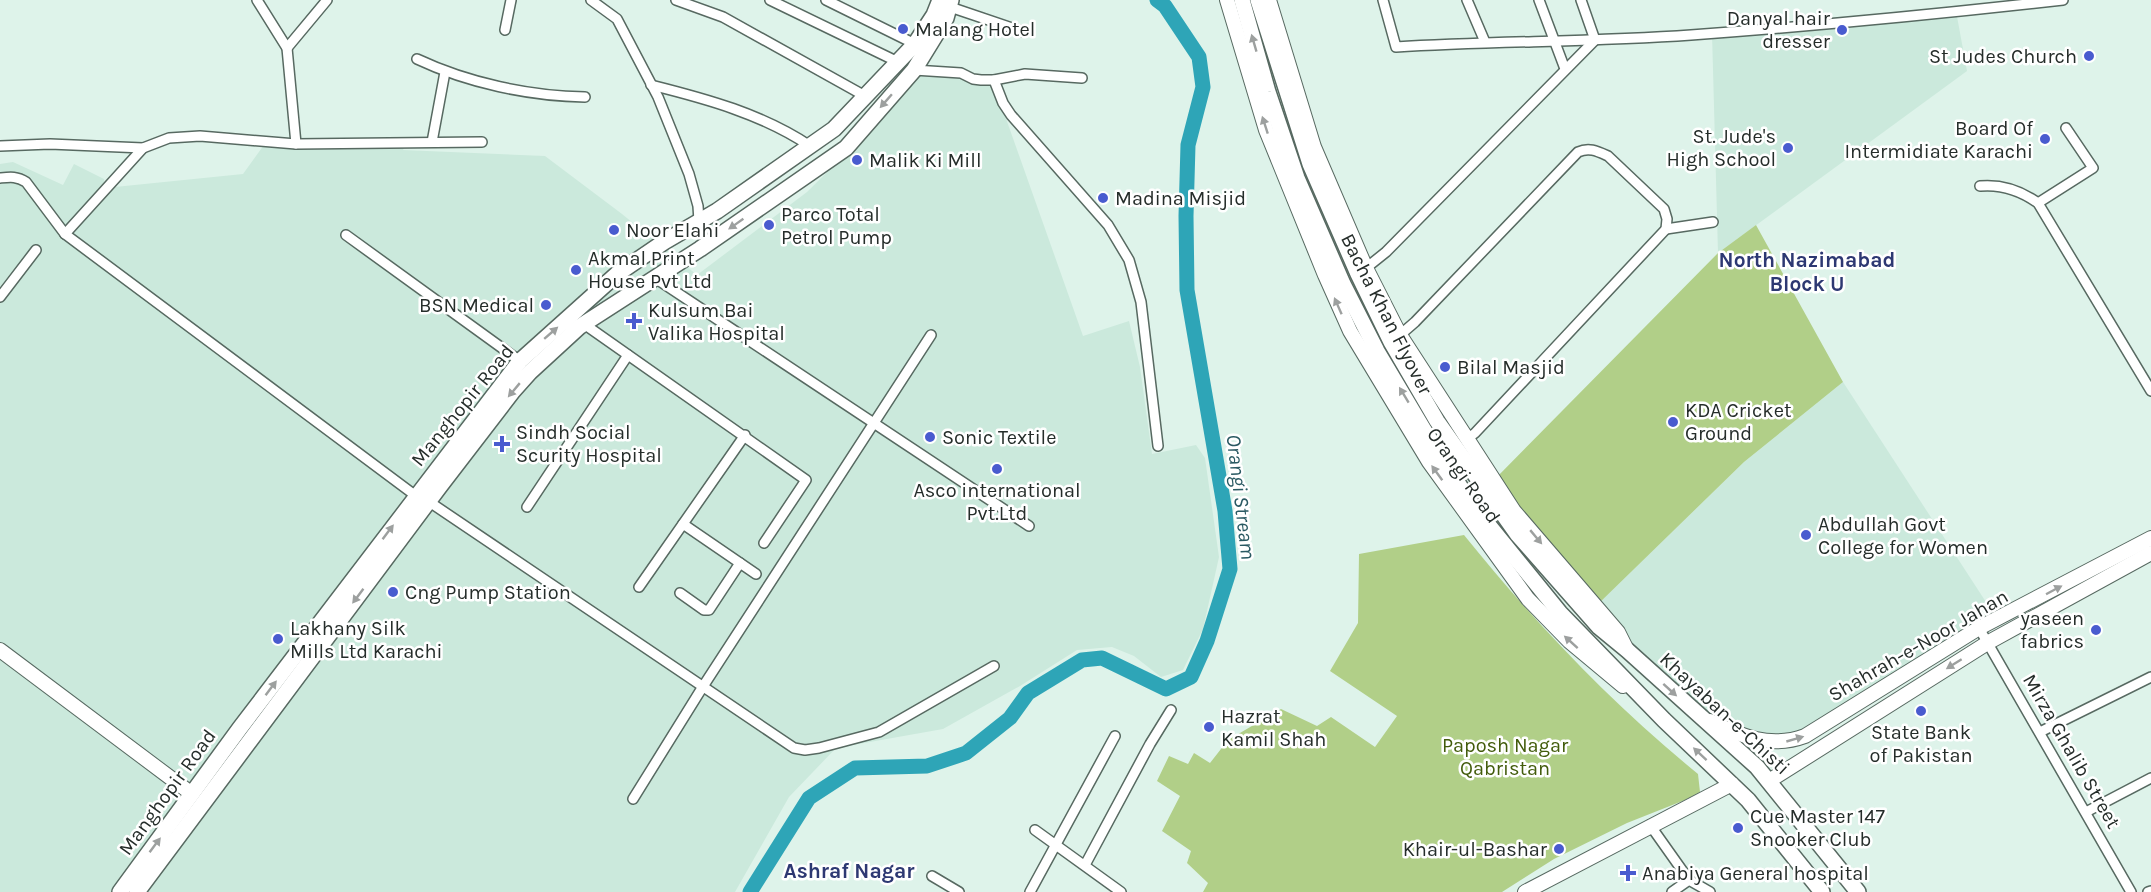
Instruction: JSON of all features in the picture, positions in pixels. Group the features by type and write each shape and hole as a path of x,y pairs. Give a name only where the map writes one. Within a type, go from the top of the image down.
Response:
{"main road":[{"name":"Bacha Khan Flyover","path":"1242,0 1268,92 1297,178 1372,341 1424,430 1470,502 1560,613 1664,720"},
{"name":"Bacha Khan Flyover","path":"1258,0 1310,164 1381,322 1437,421 1455,448 1517,534 1575,601"},
{"name":"Manghopir Road","path":"137,892 520,362 617,274 834,129 915,44 934,15 947,2"},
{"name":"Manghopir Road","path":"120,892 192,794 422,499 530,372 584,324 694,253 846,148 914,70 946,18 947,2"},
{"path":"699,221 696,233 700,240 707,244"},
{"path":"680,233 692,242 694,253"},
{"name":"Khayaban-e-Chisti","path":"1575,601 1605,633 1742,753 1769,781 1858,892"},
{"path":"1664,720 1748,800 1822,892"}],"street":[{"path":"256,0 287,48 296,144"},
{"path":"287,48 327,0"},
{"path":"505,30 512,0"},
{"path":"591,0 617,19 665,112 689,174 698,206 699,221"},
{"path":"676,0 723,17 865,96"},
{"path":"770,0 896,62"},
{"path":"826,0 915,44"},
{"name":"Orangi Road","path":"1227,0 1266,130 1325,275 1350,331 1429,462 1528,599 1569,641 1664,720"},
{"name":"Orangi Road","path":"1269,0 1314,147 1366,268 1400,335 1514,511 1618,632 1627,650"},
{"path":"1383,0 1396,47 1691,35 2063,0"},
{"path":"1467,0 1485,42"},
{"path":"1539,0 1565,69"},
{"path":"1581,0 1595,40"},
{"path":"947,2 1024,32"},
{"path":"1366,268 1386,252 1595,40"},
{"path":"417,59 445,72 532,93 585,97"},
{"path":"914,70 961,73 973,79 994,80 1024,75 1082,78"},
{"path":"432,142 445,72"},
{"path":"994,80 1003,103 1011,115 1108,225 1130,260 1141,302 1158,446"},
{"path":"651,85 732,108 788,132 810,146"},
{"path":"2038,203 2093,168 2066,128"},
{"path":"0,146 50,144 143,148 169,138 200,136 296,144 482,141"},
{"path":"65,234 143,148"},
{"path":"1400,335 1424,314 1578,152 1585,149 1596,150 1608,156 1664,209 1667,219 1666,229 1467,439"},
{"path":"0,178 20,178 26,182 65,234 422,499 794,748 805,750 879,732 994,666"},
{"path":"1980,186 2003,186 2028,196 2038,203 2151,391"},
{"path":"1666,229 1713,222"},
{"path":"346,235 520,362"},
{"path":"0,297 36,250"},
{"path":"655,278 1029,526"},
{"path":"584,324 806,480 764,543"},
{"path":"633,799 702,688 932,335"},
{"path":"527,507 628,355"},
{"path":"639,587 745,435"},
{"path":"683,524 756,574"},
{"name":"Shahrah-e-Noor Jahan","path":"1700,716 1742,735 1767,742 1805,736 1979,628 2151,538"},
{"name":"Shahrah-e-Noor Jahan","path":"1769,781 1989,642 2151,553"},
{"path":"680,593 704,610 709,610 740,563"},
{"name":"Mirza Ghalib Street","path":"1979,628 2131,892"},
{"path":"0,650 192,794"},
{"path":"2040,732 2151,677"},
{"path":"1085,865 1150,744 1172,710"},
{"path":"1030,892 1115,736"},
{"path":"2086,812 2151,778"},
{"path":"1528,891 1732,784"},
{"path":"1650,825 1689,880 1710,892"},
{"path":"1035,830 1122,892"},
{"path":"932,876 959,892"},
{"path":"1672,892 1689,880"},
{"path":"1104,892 1109,883"}],"shaded area":[{"name":"St. Jude's High School","path":"1956,11 1967,71 1718,253 1712,33"},
{"path":"918,74 992,79 1083,336 1129,321 1140,367 1152,454 1196,445 1205,458 1219,557 1203,629 1183,670 1161,677 1134,656 1112,647 1077,650 1020,686 943,729 836,748 789,797 735,892 0,892 0,164 13,162 63,185 74,164 104,179 105,188 243,174 269,138 409,139 403,150 545,156 697,275 807,192 893,107"},
{"name":"Abdullah Govt College for Women","path":"1843,382 1997,619 1826,727 1746,751 1593,609 1744,462"}],"green space":[{"name":"KDA Cricket Ground","path":"1756,225 1843,382 1744,462 1593,609 1494,480 1718,253"},
{"name":"Paposh Nagar Qabristan","path":"1464,535 1546,630 1604,690 1698,774 1700,792 1627,823 1554,859 1502,892 1203,892 1208,883 1187,863 1191,851 1162,831 1180,796 1157,781 1169,756 1188,764 1194,753 1210,763 1228,740 1281,709 1317,726 1331,717 1375,747 1397,716 1330,671 1358,623 1359,554"}],"waterway":[{"name":"Orangi Stream","path":"750,892 809,798 855,768 927,766 966,753 1010,718 1028,693 1082,660 1102,658 1166,689 1191,677 1207,641 1230,569 1225,511 1187,290 1188,145 1203,87 1199,57 1165,6 1157,0"}],"place":[{"name":"Malang Hotel","path":"903,29"},
{"name":"Danyal hair dresser","path":"1842,30"},
{"name":"St Judes Church","path":"2089,56"},
{"name":"Board Of Intermidiate Karachi","path":"2045,139"},
{"name":"St. Jude's High School","path":"1788,148"},
{"name":"Malik Ki Mill","path":"857,160"},
{"name":"Madina Misjid","path":"1103,198"},
{"name":"Parco Total Petrol Pump","path":"769,225"},
{"name":"Noor Elahi","path":"614,230"},
{"name":"Akmal Print House Pvt Ltd","path":"576,270"},
{"name":"BSN Medical","path":"546,305"},
{"name":"Kulsum Bai Valika Hospital","path":"634,321"},
{"name":"Bilal Masjid","path":"1445,367"},
{"name":"KDA Cricket Ground","path":"1673,422"},
{"name":"Sonic Textile","path":"930,437"},
{"name":"Sindh Social Scurity Hospital","path":"502,444"},
{"name":"Asco international Pvt.Ltd","path":"997,469"},
{"name":"Abdullah Govt College for Women","path":"1806,535"},
{"name":"Cng Pump Station","path":"393,592"},
{"name":"yaseen fabrics","path":"2096,630"},
{"name":"Lakhany Silk Mills Ltd Karachi","path":"278,639"},
{"name":"State Bank of Pakistan","path":"1921,711"},
{"name":"Hazrat Kamil Shah","path":"1209,727"},
{"name":"Cue Master 147 Snooker Club","path":"1738,828"},
{"name":"Khair-ul-Bashar","path":"1559,849"},
{"name":"Anabiya General hospital","path":"1628,873"}],"district":[{"name":"North Nazimabad Block U","path":"1807,272"},
{"name":"Ashraf Nagar","path":"849,871"}]}
